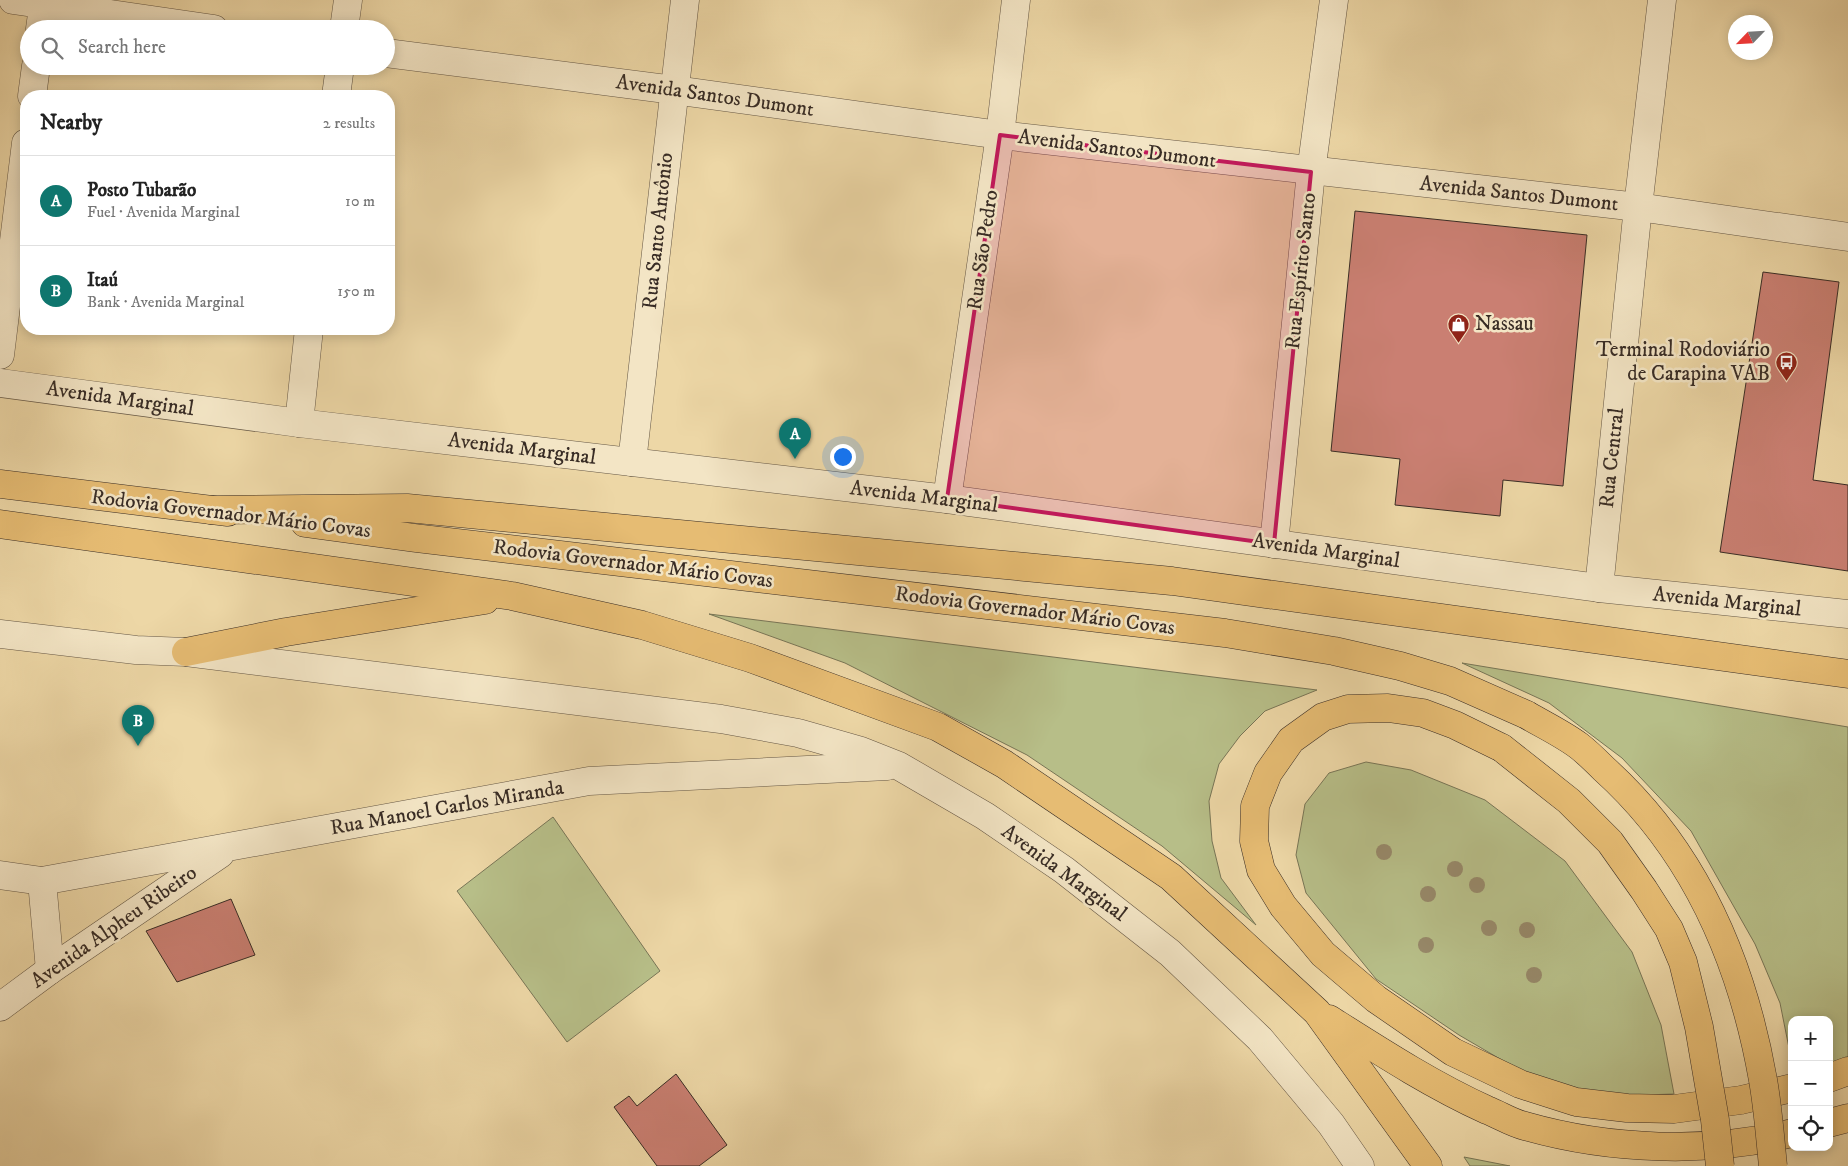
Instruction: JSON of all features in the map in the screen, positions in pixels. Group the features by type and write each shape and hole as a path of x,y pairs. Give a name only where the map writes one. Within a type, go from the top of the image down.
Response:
{"main road":[{"name":"Rodovia Governador Mário Covas","path":"0,484 415,538 1224,633 1334,651 1400,666 1450,681 1527,715 1579,746 1625,788 1670,841 1700,889 1725,943 1746,1004 1763,1080 1773,1166"},
{"path":"211,510 406,508 1172,582 1848,674"},
{"name":"Rodovia Governador Mário Covas","path":"0,524 512,596 642,625 750,658 938,727 1004,764 1171,877 1317,1012 1428,1166"},
{"path":"186,652 286,632 512,596"},
{"path":"1720,1166 1715,1120 1712,1104 1699,1027 1683,962 1669,929 1644,890 1610,842 1569,801 1502,748 1455,725 1414,712 1388,708 1348,709 1323,718 1291,740 1268,772 1255,806 1254,841 1261,870 1283,906 1323,954 1376,999 1453,1052 1520,1084 1576,1102 1628,1108 1674,1109 1712,1104 1741,1100 1788,1089"},
{"path":"1317,1012 1456,1096 1524,1126 1607,1144 1659,1146 1712,1146 1788,1134"},
{"path":"1833,1077 1848,1071"},
{"path":"1833,1122 1848,1118"}],"street":[{"path":"13,0 43,11 128,20"},
{"path":"345,20 348,0"},
{"name":"Rua Santo Antônio","path":"632,462 685,0"},
{"name":"Rua São Pedro","path":"946,499 1000,135 1016,0"},
{"name":"Rua Espírito Santo","path":"1274,544 1311,172 1334,0"},
{"name":"Rua Central","path":"1599,588 1638,208 1662,0"},
{"name":"Avenida Santos Dumont","path":"395,54 1000,135 1638,208 1848,237"},
{"path":"33,90 35,75"},
{"path":"337,90 339,75"},
{"path":"0,355 20,192"},
{"path":"299,423 308,335"},
{"name":"Avenida Marginal","path":"0,383 299,423 946,499 1599,588 1848,614"},
{"name":"Avenida Marginal","path":"0,634 136,650 186,652 721,719 798,733 861,751 899,766 986,816 1064,870 1170,953 1260,1039 1331,1124 1360,1166"},
{"name":"Rua Manoel Carlos Miranda","path":"0,875 42,881 589,782 899,766"},
{"name":"Avenida Alpheu Ribeiro","path":"0,1007 50,970 229,848"},
{"path":"42,881 50,970"}],"highlighted area":[{"path":"1000,135 1311,172 1274,544 947,499"}],"green space":[{"path":"709,614 1317,690 1265,711 1240,736 1219,764 1209,801 1212,841 1221,878 1256,925 1162,846 1027,755 845,663"},
{"path":"1462,663 1848,727 1848,1064 1833,1070 1833,1016 1788,1016 1788,1043 1780,1003 1755,944 1691,831 1622,758 1549,703"},
{"path":"1366,762 1411,770 1485,800 1565,861 1632,952 1661,1025 1674,1094 1612,1096 1536,1080 1459,1035 1376,979 1306,893 1296,855 1305,804 1329,773"},
{"path":"553,817 660,971 567,1042 457,891"},
{"path":"1464,1157 1510,1166 1470,1166"}],"building":[{"name":"Nassau","path":"1355,211 1587,235 1563,486 1503,480 1500,516 1395,505 1400,459 1331,451"},
{"name":"Terminal Rodoviário de Carapina VAB","path":"1763,272 1839,282 1813,480 1848,485 1848,571 1720,552"},
{"path":"231,899 255,955 177,982 146,931"},
{"path":"676,1074 727,1145 699,1166 657,1166 614,1107 629,1096 637,1106"}],"place":[{"name":"Nassau","path":"1459,343"},
{"name":"Terminal Rodoviário de Carapina VAB","path":"1786,381"},
{"name":"Posto Tubarão","path":"795,459"},
{"name":"Itaú","path":"138,746"}]}
